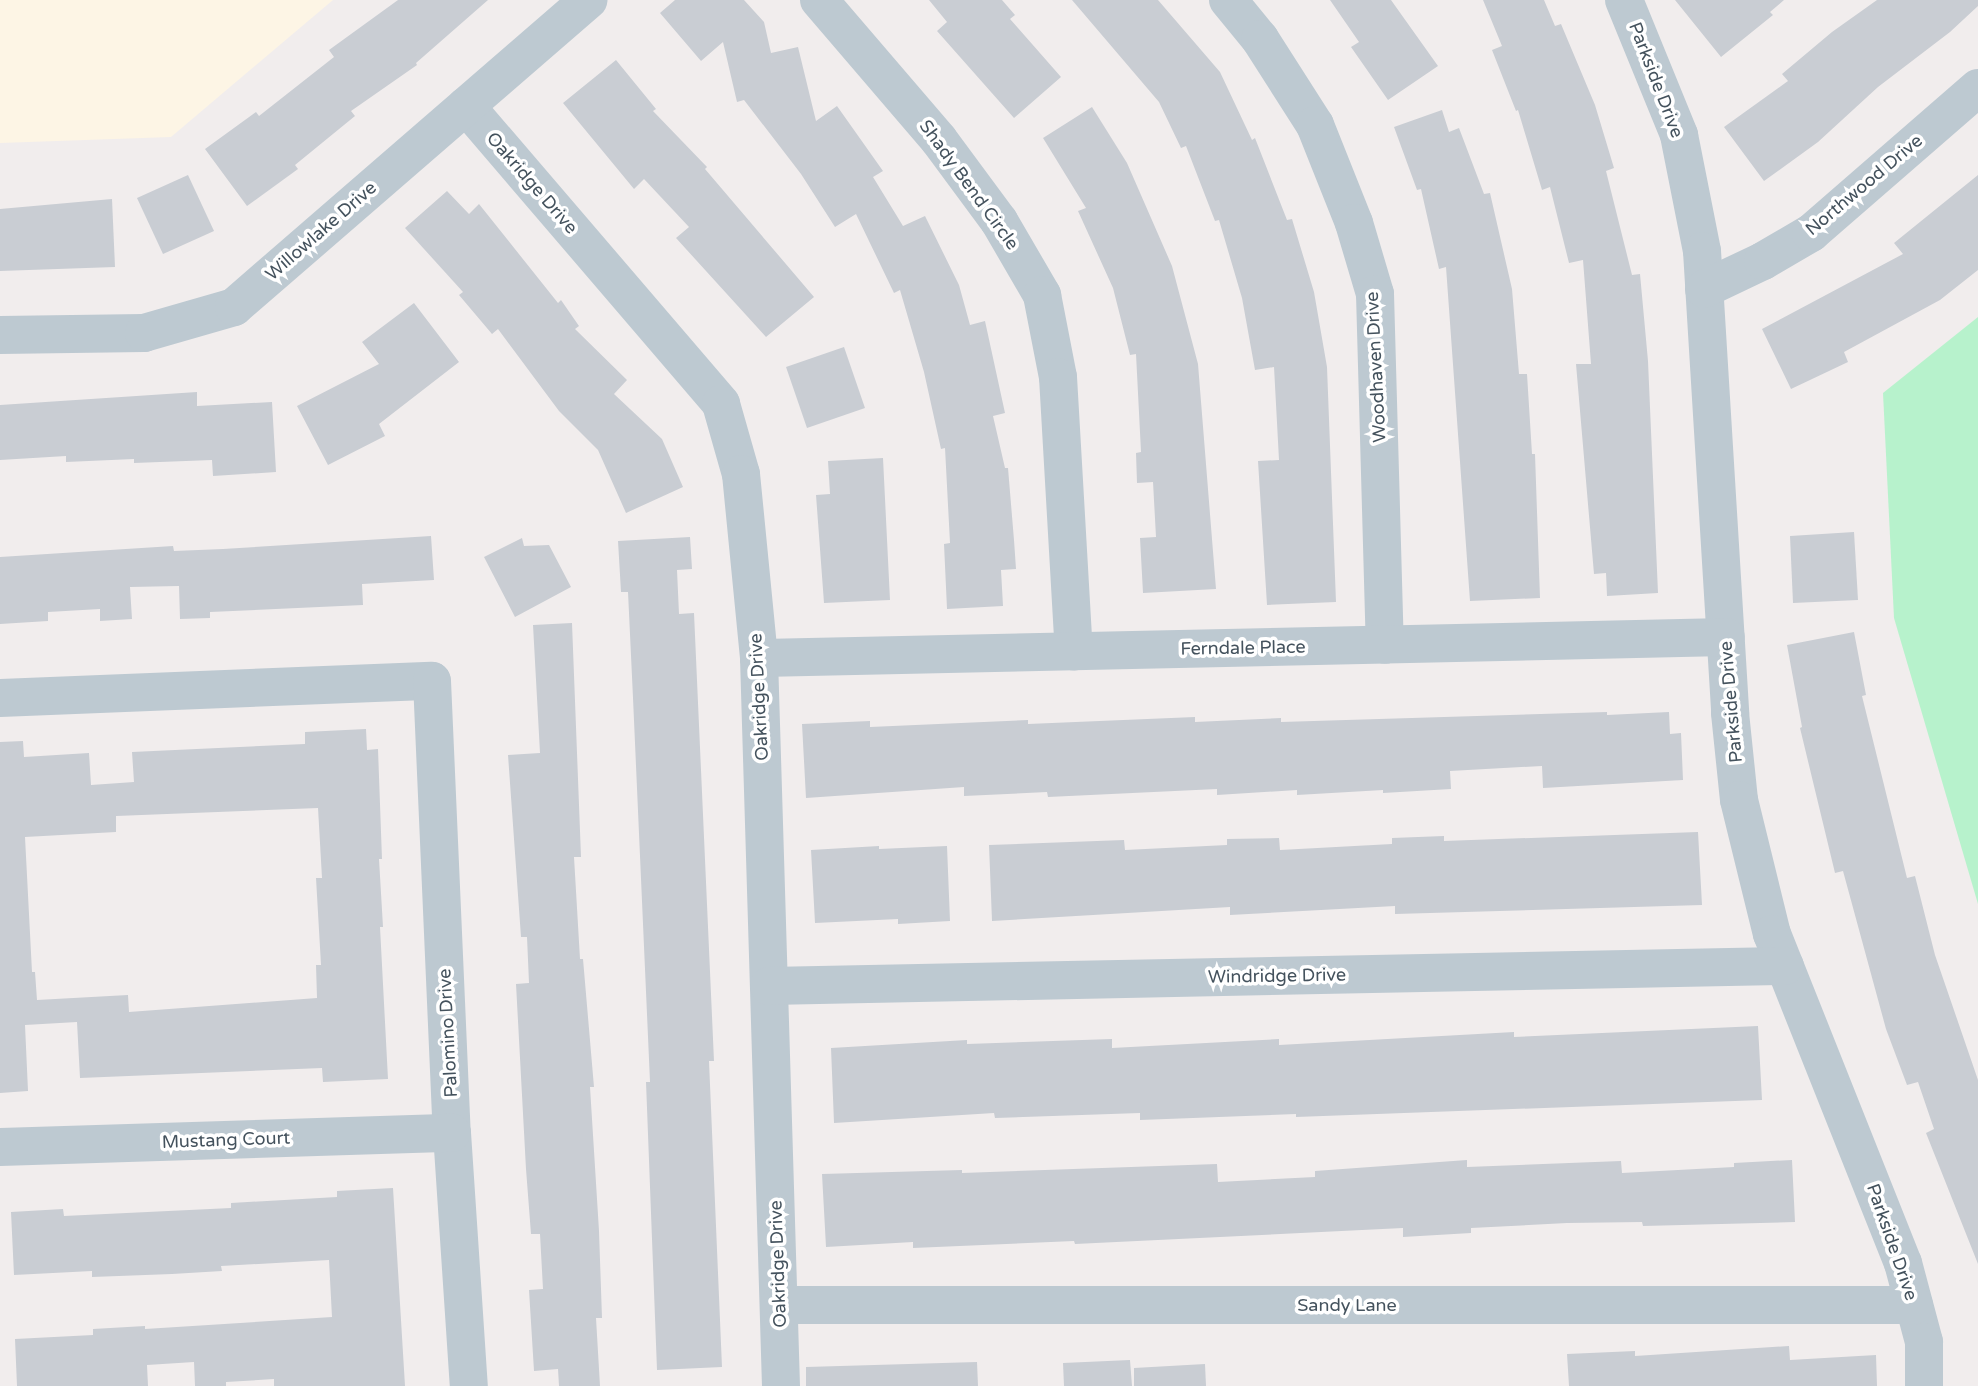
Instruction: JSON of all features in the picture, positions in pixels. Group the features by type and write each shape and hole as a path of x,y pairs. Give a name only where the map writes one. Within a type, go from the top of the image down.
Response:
{"street":[{"name":"Willowlake Drive","path":"0,335 144,333 234,307 589,0"},
{"name":"Shady Bend Circle","path":"819,0 939,139 999,221 1042,295 1058,377 1074,652"},
{"name":"Woodhaven Drive","path":"1228,0 1260,39 1315,125 1354,223 1375,294 1385,645"},
{"name":"Parkside Drive","path":"1624,0 1679,135 1702,251 1739,800 1772,934 1903,1263 1924,1342 1924,1386"},
{"name":"Northwood Drive","path":"1704,289 1763,261 1811,233 1978,88"},
{"name":"Oakridge Drive","path":"466,106 721,404 741,474 759,658 782,1386"},
{"name":"Ferndale Place","path":"759,658 1726,637"},
{"name":"Palomino Drive","path":"0,698 432,681 452,1133 469,1386"},
{"name":"Windridge Drive","path":"769,986 1785,966"},
{"name":"Mustang Court","path":"0,1147 452,1133"},
{"name":"Sandy Lane","path":"779,1305 1914,1305"}],"shaded area":[{"path":"0,0 333,0 171,137 0,143"}],"green space":[{"path":"1978,317 1978,904 1894,618 1883,393"}],"building":[{"path":"398,0 488,0 416,63 417,65 351,111 355,116 295,165 298,169 247,206 205,149 256,112 259,116 334,57 329,50"},
{"path":"675,0 744,0 764,22 771,53 798,47 816,121 837,106 883,171 873,177 903,226 925,216 959,285 970,325 985,321 1005,413 993,416 1005,468 1008,468 1016,569 1001,570 1003,606 947,609 944,544 950,543 945,448 941,449 924,372 900,290 894,293 856,214 835,227 801,174 744,100 737,102 723,42 701,61 660,13"},
{"path":"929,0 1002,0 1015,15 1010,19 1061,77 1014,118 937,31 947,22"},
{"path":"1072,0 1158,0 1220,72 1252,140 1255,138 1287,220 1292,219 1314,292 1327,367 1336,602 1267,605 1258,461 1279,460 1274,367 1255,370 1242,298 1219,220 1215,221 1186,146 1181,148 1159,102"},
{"path":"1330,0 1391,0 1438,66 1388,100 1351,47 1359,42"},
{"path":"1483,0 1544,0 1555,26 1561,24 1595,105 1614,168 1606,171 1632,275 1640,274 1648,361 1658,593 1607,596 1606,573 1594,574 1576,364 1591,364 1583,260 1569,263 1550,187 1542,190 1518,110 1516,111 1492,50 1502,46"},
{"path":"1675,0 1784,0 1770,12 1773,15 1721,57"},
{"path":"1877,0 1978,0 1978,6 1950,32 1878,87 1818,142 1764,181 1724,127 1788,81 1782,74 1832,32"},
{"path":"616,60 656,109 653,111 707,167 705,169 814,297 766,337 676,238 689,227 644,179 634,189 563,103"},
{"path":"1092,107 1127,163 1172,266 1198,364 1216,589 1143,593 1140,538 1156,537 1153,482 1137,483 1136,453 1141,452 1136,354 1130,355 1113,288 1078,211 1086,208 1043,138"},
{"path":"1442,110 1449,132 1459,128 1484,194 1490,193 1512,289 1519,374 1527,374 1532,454 1535,454 1540,598 1470,601 1446,267 1439,269 1421,189 1417,190 1394,127"},
{"path":"188,175 214,231 163,254 137,198"},
{"path":"1978,175 1978,270 1940,300 1844,352 1848,362 1791,389 1762,329 1903,254 1894,243"},
{"path":"447,191 469,214 479,204 558,303 561,300 579,326 575,329 627,380 614,394 662,439 683,487 626,513 598,450 559,411 498,329 492,334 459,295 463,292 405,228"},
{"path":"112,199 115,267 0,271 0,209"},
{"path":"414,303 459,362 379,424 385,436 328,465 297,406 379,364 362,342"},
{"path":"844,347 865,408 807,428 786,367"},
{"path":"197,392 197,406 272,402 276,472 213,476 212,460 66,462 66,456 0,460 0,405"},
{"path":"883,458 890,600 824,603 816,495 830,494 828,461"},
{"path":"1854,532 1858,600 1793,603 1790,536"},
{"path":"431,536 434,580 362,584 363,605 210,612 210,618 180,619 179,586 130,587 132,619 100,621 100,609 48,612 48,621 0,624 0,557 173,546 174,551 223,549"},
{"path":"690,537 692,569 677,570 679,614 694,613 714,1061 709,1061 722,1367 657,1370 646,1082 650,1082 633,698 628,592 621,592 618,541"},
{"path":"522,538 524,546 549,545 571,587 515,617 484,557"},
{"path":"572,623 581,857 574,857 580,959 583,959 594,1087 590,1087 602,1318 596,1318 600,1386 559,1386 558,1369 534,1371 529,1290 543,1289 540,1234 531,1234 516,984 529,983 527,937 521,937 508,755 540,753 533,625"},
{"path":"1854,632 1866,695 1862,696 1907,878 1915,876 1935,955 1978,1080 1978,1264 1926,1133 1934,1129 1918,1082 1907,1085 1886,1029 1843,871 1835,873 1800,728 1802,727 1787,645"},
{"path":"1607,712 1607,715 1669,712 1670,734 1681,733 1683,780 1543,788 1542,766 1450,771 1451,789 1383,793 1383,790 1297,795 1297,790 1217,795 1217,789 1048,797 1047,792 964,796 964,787 806,798 802,724 870,721 870,727 1028,720 1028,724 1195,717 1195,722 1281,718 1281,722"},
{"path":"366,729 367,750 378,749 383,927 380,927 388,1079 323,1082 322,1068 80,1078 77,1022 25,1025 28,1091 0,1093 0,742 23,741 24,757 89,753 91,785 134,782 132,752 305,744 305,732","holes":["318,808 322,878 316,878 321,965 316,965 317,998 129,1012 128,995 37,1000 35,972 32,972 25,837 116,832 116,816"]},
{"path":"1698,832 1702,905 1395,914 1395,906 1230,915 1230,907 992,921 989,845 1124,840 1125,850 1227,845 1227,839 1279,838 1280,850 1392,844 1392,838 1444,836 1444,841"},
{"path":"879,846 879,849 947,846 950,921 898,924 898,919 815,923 811,850"},
{"path":"1758,1026 1762,1100 1140,1120 1140,1113 995,1118 994,1113 834,1123 831,1048 967,1040 967,1044 1112,1039 1112,1048 1279,1039 1279,1045 1514,1032 1514,1037"},
{"path":"1467,1160 1467,1167 1621,1161 1622,1173 1734,1167 1734,1163 1792,1160 1795,1222 1643,1226 1642,1222 1567,1223 1471,1228 1471,1233 1403,1237 1403,1228 1075,1244 1074,1241 913,1248 913,1242 826,1247 822,1174 962,1170 962,1173 1217,1164 1218,1182 1315,1177 1315,1171"},
{"path":"393,1188 405,1386 274,1386 274,1379 226,1382 226,1386 195,1386 194,1362 147,1365 148,1386 17,1386 15,1339 93,1335 93,1329 145,1326 145,1329 332,1317 329,1260 221,1266 222,1271 172,1274 92,1277 92,1271 14,1275 11,1212 63,1209 64,1216 231,1208 231,1203 337,1197 337,1191"},
{"path":"1789,1346 1790,1360 1876,1355 1877,1386 1569,1386 1567,1354 1635,1351 1635,1356"},
{"path":"1130,1360 1132,1386 1064,1386 1063,1363"},
{"path":"977,1362 978,1386 806,1386 806,1367"},
{"path":"1205,1364 1206,1386 1134,1386 1134,1368"}]}
